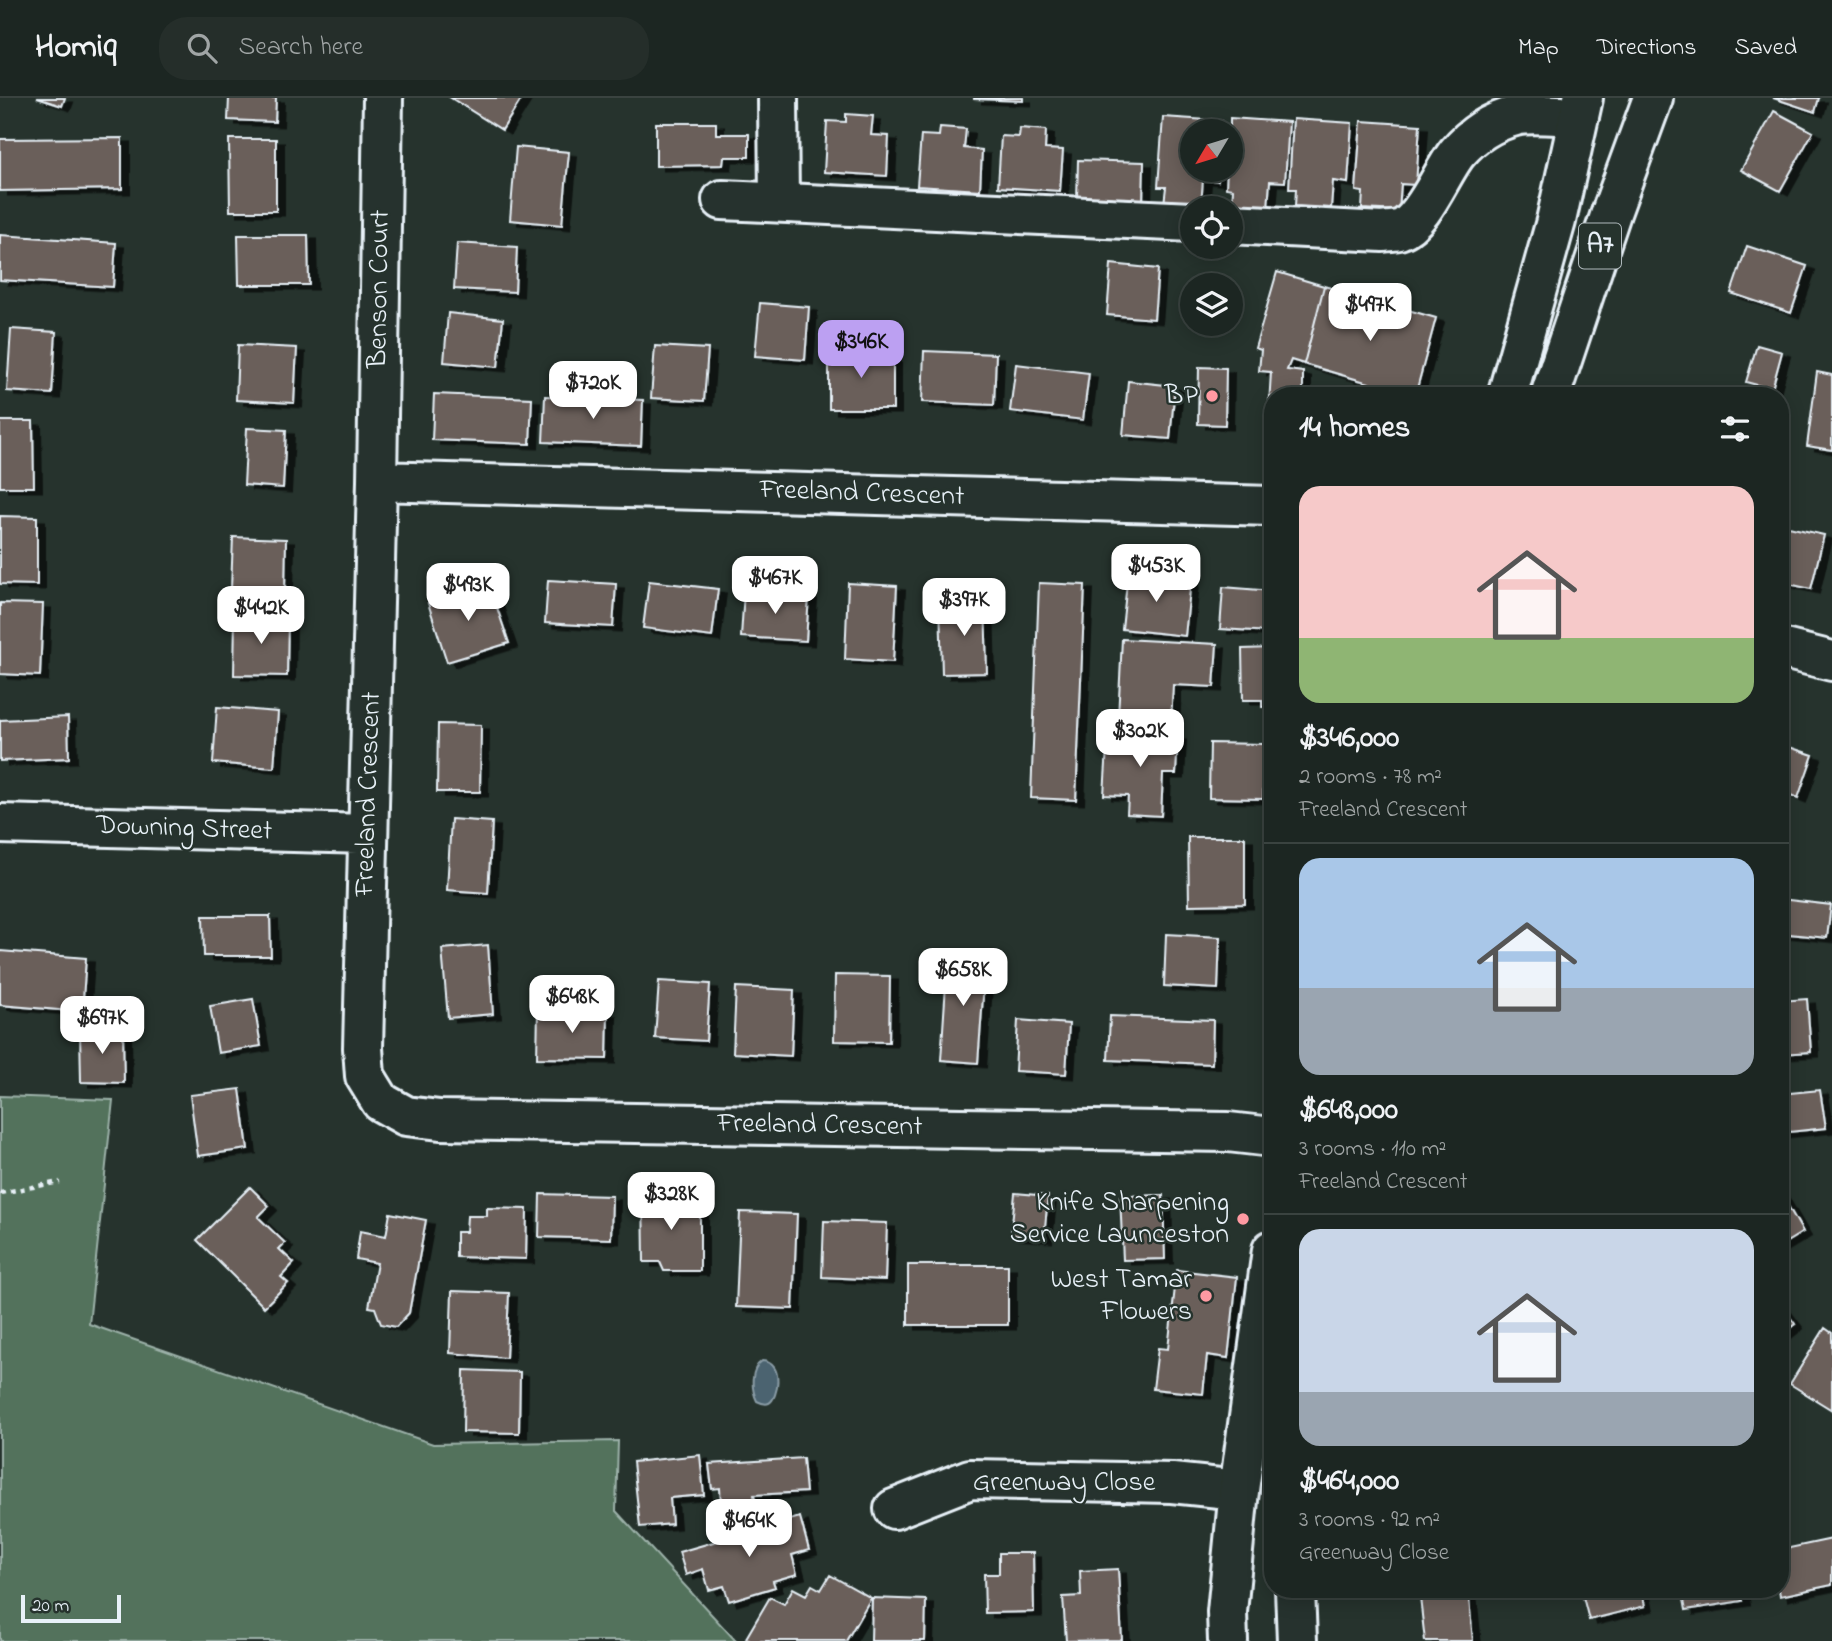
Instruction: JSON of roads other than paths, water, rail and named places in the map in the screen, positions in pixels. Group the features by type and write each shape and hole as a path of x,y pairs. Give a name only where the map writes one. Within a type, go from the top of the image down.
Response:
{"main road":[{"name":"Benson Court","path":"377,481 383,98"},
{"path":"778,98 779,202"},
{"name":"A7","path":"1553,387 1653,98"},
{"path":"1243,225 1383,232 1400,230 1420,212 1456,155 1483,130 1518,114 1581,107"},
{"name":"A7","path":"1510,387 1556,221 1581,107"},
{"path":"722,200 1180,221"},
{"name":"Freeland Crescent","path":"1264,506 377,481 363,1048 365,1076 381,1102 406,1116 456,1120 1228,1132 1264,1136"},
{"path":"1789,650 1832,661"},
{"name":"Downing Street","path":"0,824 368,834"},
{"path":"1228,1641 1227,1612 1239,1490 1264,1308"},
{"name":"Greenway Close","path":"894,1509 970,1479 1172,1483 1239,1490"},
{"path":"1295,1598 1297,1641"}],"water":[{"path":"762,1361 774,1367 778,1381 775,1395 766,1404 757,1401 753,1385 755,1369"}],"place":[{"name":"BP","path":"1212,396"},
{"name":"Knife Sharpening Service Launceston","path":"1243,1219"},
{"name":"West Tamar Flowers","path":"1206,1296"}]}
